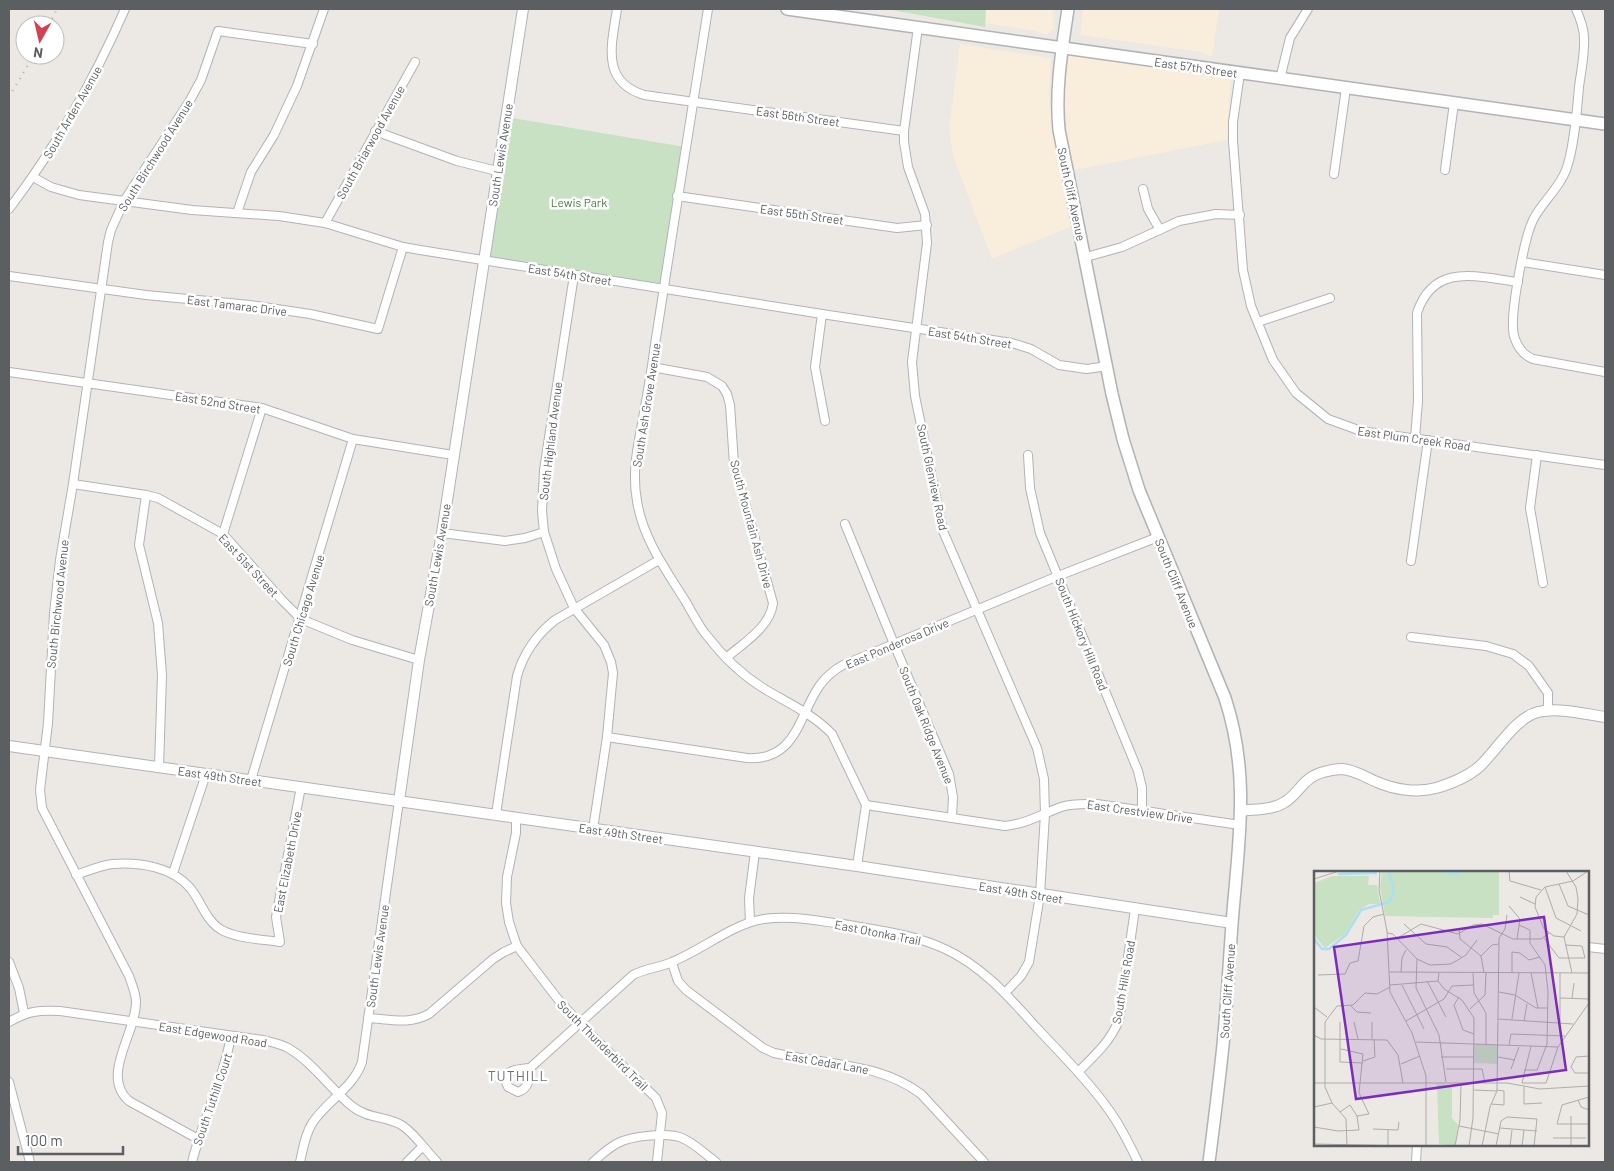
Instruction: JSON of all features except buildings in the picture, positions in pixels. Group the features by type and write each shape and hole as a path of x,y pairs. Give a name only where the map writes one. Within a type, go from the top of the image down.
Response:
{"main road":[{"name":"East 57th Street","path":"787,9 806,10 1605,124"},
{"name":"South Cliff Avenue","path":"1068,9 1058,92 1059,130 1123,439 1139,490 1230,715 1240,771 1241,811 1223,1045 1209,1162"}],"street":[{"name":"South Arden Avenue","path":"9,209 33,177 83,96 106,54 125,9"},
{"path":"237,213 251,172 284,115 297,86 324,9"},
{"name":"South Lewis Avenue","path":"300,1162 312,1123 357,1074 360,1068 419,660 442,533 523,9"},
{"name":"East 56th Street","path":"617,9 611,58 623,84 634,92 692,102 904,131"},
{"name":"South Ash Grove Avenue","path":"708,9 636,460 635,484 641,519 659,560 702,629 740,672 766,690 806,712 832,734 866,805"},
{"path":"1280,79 1290,38 1308,9"},
{"path":"1576,9 1582,25 1584,44 1575,120 1566,172 1555,190 1540,207 1527,234 1518,282 1514,334 1523,353 1533,359 1605,372"},
{"name":"South Glenview Road","path":"918,27 904,131 908,166 927,225 927,243 912,362 915,396 943,531 1040,757 1044,779 1045,814 1040,895 1028,962 1022,976 1005,993"},
{"name":"South Birchwood Avenue","path":"198,1139 130,1101 122,1095 118,1088 119,1064 133,1021 136,1002 133,986 42,808 40,790 45,751 54,613 60,560 111,230 124,201 190,102 201,80 218,31 313,44"},
{"name":"South Briarwood Avenue","path":"325,223 415,62"},
{"name":"East Plum Creek Road","path":"1240,73 1233,132 1243,270 1251,306 1273,360 1296,393 1328,419 1350,428 1370,433 1605,465"},
{"path":"1334,174 1346,88"},
{"path":"1445,170 1454,103"},
{"path":"375,131 457,161 497,171"},
{"name":"East 54th Street","path":"33,177 51,187 73,194 192,210 279,216 325,223 403,247 1012,343 1031,349 1059,365 1072,368 1087,369 1107,366"},
{"path":"1143,189 1148,209 1160,230"},
{"name":"East 55th Street","path":"677,196 897,228 927,225"},
{"path":"1086,257 1122,247 1179,221 1216,214 1240,215"},
{"name":"East Tamarac Drive","path":"9,276 146,295 250,305 302,313 378,329 403,247"},
{"path":"1522,262 1605,275"},
{"name":"South Highland Avenue","path":"574,275 542,490 542,511 544,532 556,569 574,608 601,640 612,662 614,682 593,829"},
{"path":"1415,438 1418,401 1417,313 1422,299 1431,288 1442,280 1460,275 1518,282"},
{"path":"1258,322 1330,298"},
{"path":"822,314 814,367 825,421"},
{"name":"South Mountain Ash Drive","path":"652,367 707,377 722,386 729,400 734,464 773,603 768,621 726,658"},
{"name":"East 52nd Street","path":"9,372 262,408 353,439 453,454"},
{"path":"223,534 262,408"},
{"name":"South Chicago Avenue","path":"252,780 353,439"},
{"path":"1411,562 1428,440"},
{"name":"South Hickory Hill Road","path":"1028,455 1030,488 1040,533 1138,771 1142,788 1142,811"},
{"path":"1537,455 1530,508 1543,583"},
{"name":"East 51st Street","path":"73,484 158,498 223,534 280,599 301,619 352,640 419,660"},
{"path":"146,495 139,545 158,623 161,656 159,767"},
{"name":"South Oak Ridge Avenue","path":"846,524 949,774 953,797 952,817"},
{"path":"442,533 505,540 525,538 544,532"},
{"name":"East Ponderosa Drive","path":"607,737 747,758 763,757 787,745 820,686 843,664 1158,536"},
{"path":"496,814 517,676 529,646 545,628 574,608 659,560"},
{"path":"1411,637 1486,646 1513,654 1529,666 1548,693 1548,710"},
{"path":"1241,811 1274,807 1284,803 1296,794 1310,778 1340,769 1359,773 1378,783 1404,791 1435,788 1458,779 1479,767 1521,721 1536,713 1548,710 1605,718"},
{"name":"East 49th Street","path":"9,746 856,866 1232,923"},
{"path":"173,873 206,774"},
{"name":"East Elizabeth Drive","path":"76,875 112,864 144,866 173,873 191,888 206,913 221,929 239,935 280,942 276,917 302,787"},
{"name":"East Crestview Drive","path":"866,805 1005,826 1022,824 1067,806 1081,804 1097,804 1240,825"},
{"path":"856,866 866,805"},
{"name":"South Thunderbird Trail","path":"516,818 516,833 507,878 506,903 509,922 517,946 541,979 579,1023 656,1098 662,1113 658,1162"},
{"path":"750,922 749,898 755,852"},
{"name":"South Hills Road","path":"1078,1072 1110,1039 1119,1020 1135,909"},
{"name":"East Otonka Trail","path":"530,1068 633,975 644,969 672,963 750,922 778,917 803,918 911,936 947,950 968,962 1005,993 1078,1072 1107,1107 1138,1162"},
{"path":"368,1018 406,1021 422,1018 493,959 517,946"},
{"path":"1589,947 1605,949"},
{"path":"9,962 19,988 24,1013"},
{"name":"East Cedar Lane","path":"672,963 678,980 686,990 763,1048 774,1053 852,1065 877,1071 910,1086 922,1094 984,1162"},
{"name":"East Edgewood Road","path":"9,1022 24,1013 60,1011 263,1040 287,1048 303,1059 355,1109 366,1115 402,1126 414,1136 436,1162"},
{"name":"South Tuthill Court","path":"192,1162 198,1139 222,1075 232,1036"},
{"path":"9,1082 30,1162"},
{"path":"594,1162 605,1151 620,1142 660,1134 671,1134 683,1138 716,1162"},
{"path":"1416,1146 1416,1162"},
{"path":"407,1162 422,1147"}],"shaded area":[{"path":"985,9 1053,9 1054,28 1046,35 1035,31 985,23"},
{"path":"1083,9 1219,9 1212,57 1201,52 1080,35"},
{"path":"960,44 1051,58 1049,93 1051,115 1072,226 992,259 953,156 949,128"},
{"path":"1069,52 1231,76 1227,140 1075,170 1068,142 1064,94"}],"green space":[{"path":"887,9 986,9 985,27"},
{"name":"Lewis Park","path":"506,117 685,147 664,289 483,260"}],"railway":[{"path":"54,15 57,9"},
{"path":"9,97 28,65"}],"district":[{"name":"TUTHILL","path":"518,1075"}]}
